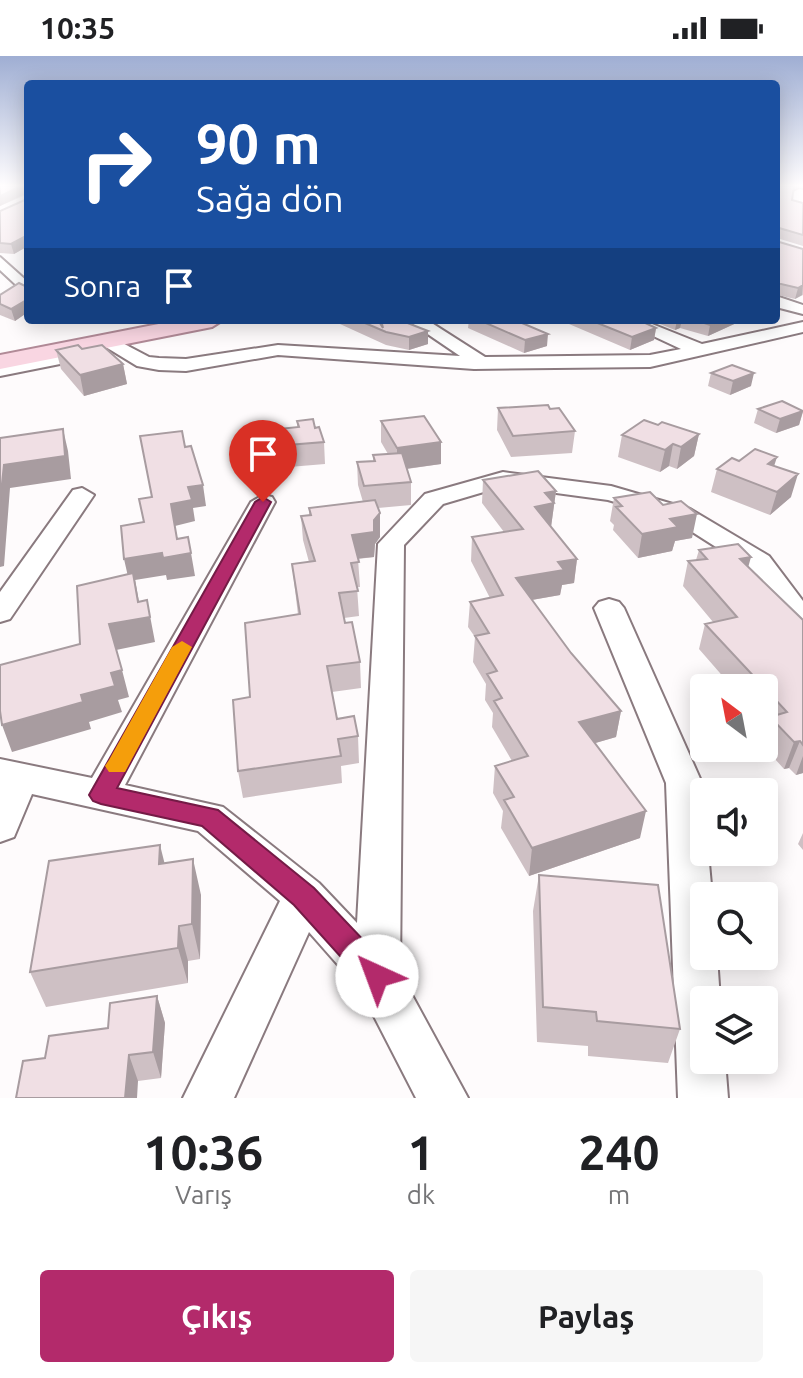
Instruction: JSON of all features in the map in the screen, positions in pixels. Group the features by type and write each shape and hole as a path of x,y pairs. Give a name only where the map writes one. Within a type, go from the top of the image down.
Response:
{"main road":[{"path":"0,355 159,324"},
{"path":"0,362 110,344 195,324"}],"street":[{"path":"4,261 24,286"},
{"path":"780,303 802,316"},
{"path":"780,324 802,316"},
{"path":"422,324 486,363"},
{"path":"637,324 703,351"},
{"path":"0,370 110,344 144,362 186,365 278,350 486,363 650,361 703,351 779,324"},
{"path":"377,976 391,544 434,499 503,479 611,493 681,514 759,562 803,621"},
{"path":"0,613 82,495"},
{"path":"101,795 263,502"},
{"path":"609,608 684,783 703,1098"},
{"path":"0,826 10,776 209,818 304,896 377,976 443,1098"},
{"path":"208,1098 304,896"}],"building":[{"path":"0,235 24,235 11,244 0,243"},
{"path":"780,242 803,249 803,285 798,288 780,284"},
{"path":"19,283 24,286 24,301 11,309 0,304 0,295"},
{"path":"367,324 380,324 383,328 382,324 410,324 428,331 409,337"},
{"path":"488,324 524,324 548,334 525,340"},
{"path":"600,324 648,324 656,328 632,337"},
{"path":"78,345 82,349 102,345 123,364 80,375 56,350"},
{"path":"732,365 754,373 733,381 711,373"},
{"path":"782,401 803,411 780,419 758,409"},
{"path":"548,405 550,409 559,408 575,431 513,436 498,408"},
{"path":"424,416 441,442 397,448 381,421"},
{"path":"313,419 324,442 263,447 260,431 299,427 297,421"},
{"path":"644,420 658,425 662,422 699,434 681,447 673,444 665,450 622,435"},
{"path":"63,429 65,456 4,465 0,502 0,438"},
{"path":"182,431 185,447 191,446 203,485 188,487 192,500 171,504 177,539 188,537 191,553 163,558 162,553 124,559 121,526 144,522 139,499 152,497 140,436"},
{"path":"755,449 777,457 768,464 798,474 777,492 717,469 732,458 739,461"},
{"path":"402,453 411,482 364,486 357,462 375,461 373,455"},
{"path":"538,471 556,491 545,493 554,503 535,507 577,559 558,562 564,570 516,578 571,653 621,711 579,722 646,811 532,848 504,800 514,797 495,766 528,756 494,701 502,698 487,674 497,671 475,636 489,633 470,602 503,595 472,537 523,529 483,480"},
{"path":"650,492 663,505 681,501 697,514 670,519 678,527 642,534 616,507 622,506 614,498"},
{"path":"375,500 380,513 374,520 374,532 352,535 359,562 351,563 358,591 339,593 345,623 352,622 360,662 327,666 337,719 354,716 358,736 338,739 341,756 238,771 233,700 250,697 245,623 300,614 292,564 315,561 301,516 311,515 309,508"},
{"path":"738,544 751,557 740,559 803,620 803,745 800,741 794,742 778,725 778,715 787,712 778,702 778,674 752,674 705,624 737,617 688,561 707,559 699,550"},
{"path":"133,573 138,602 147,600 150,617 109,624 122,670 111,673 115,686 81,695 83,702 2,725 0,665 80,644 77,586"},
{"path":"160,845 159,864 193,859 192,924 179,926 178,948 30,972 49,861"},
{"path":"539,875 658,885 680,1029 597,1021 596,1012 543,1007"},
{"path":"157,996 153,1052 129,1055 125,1098 16,1098 23,1061 45,1058 49,1036 108,1028 110,1003"}],"slow traffic":[{"path":"117,766 182,647"}],"route":[{"path":"263,502 101,795 209,818 304,896 377,976"}]}
